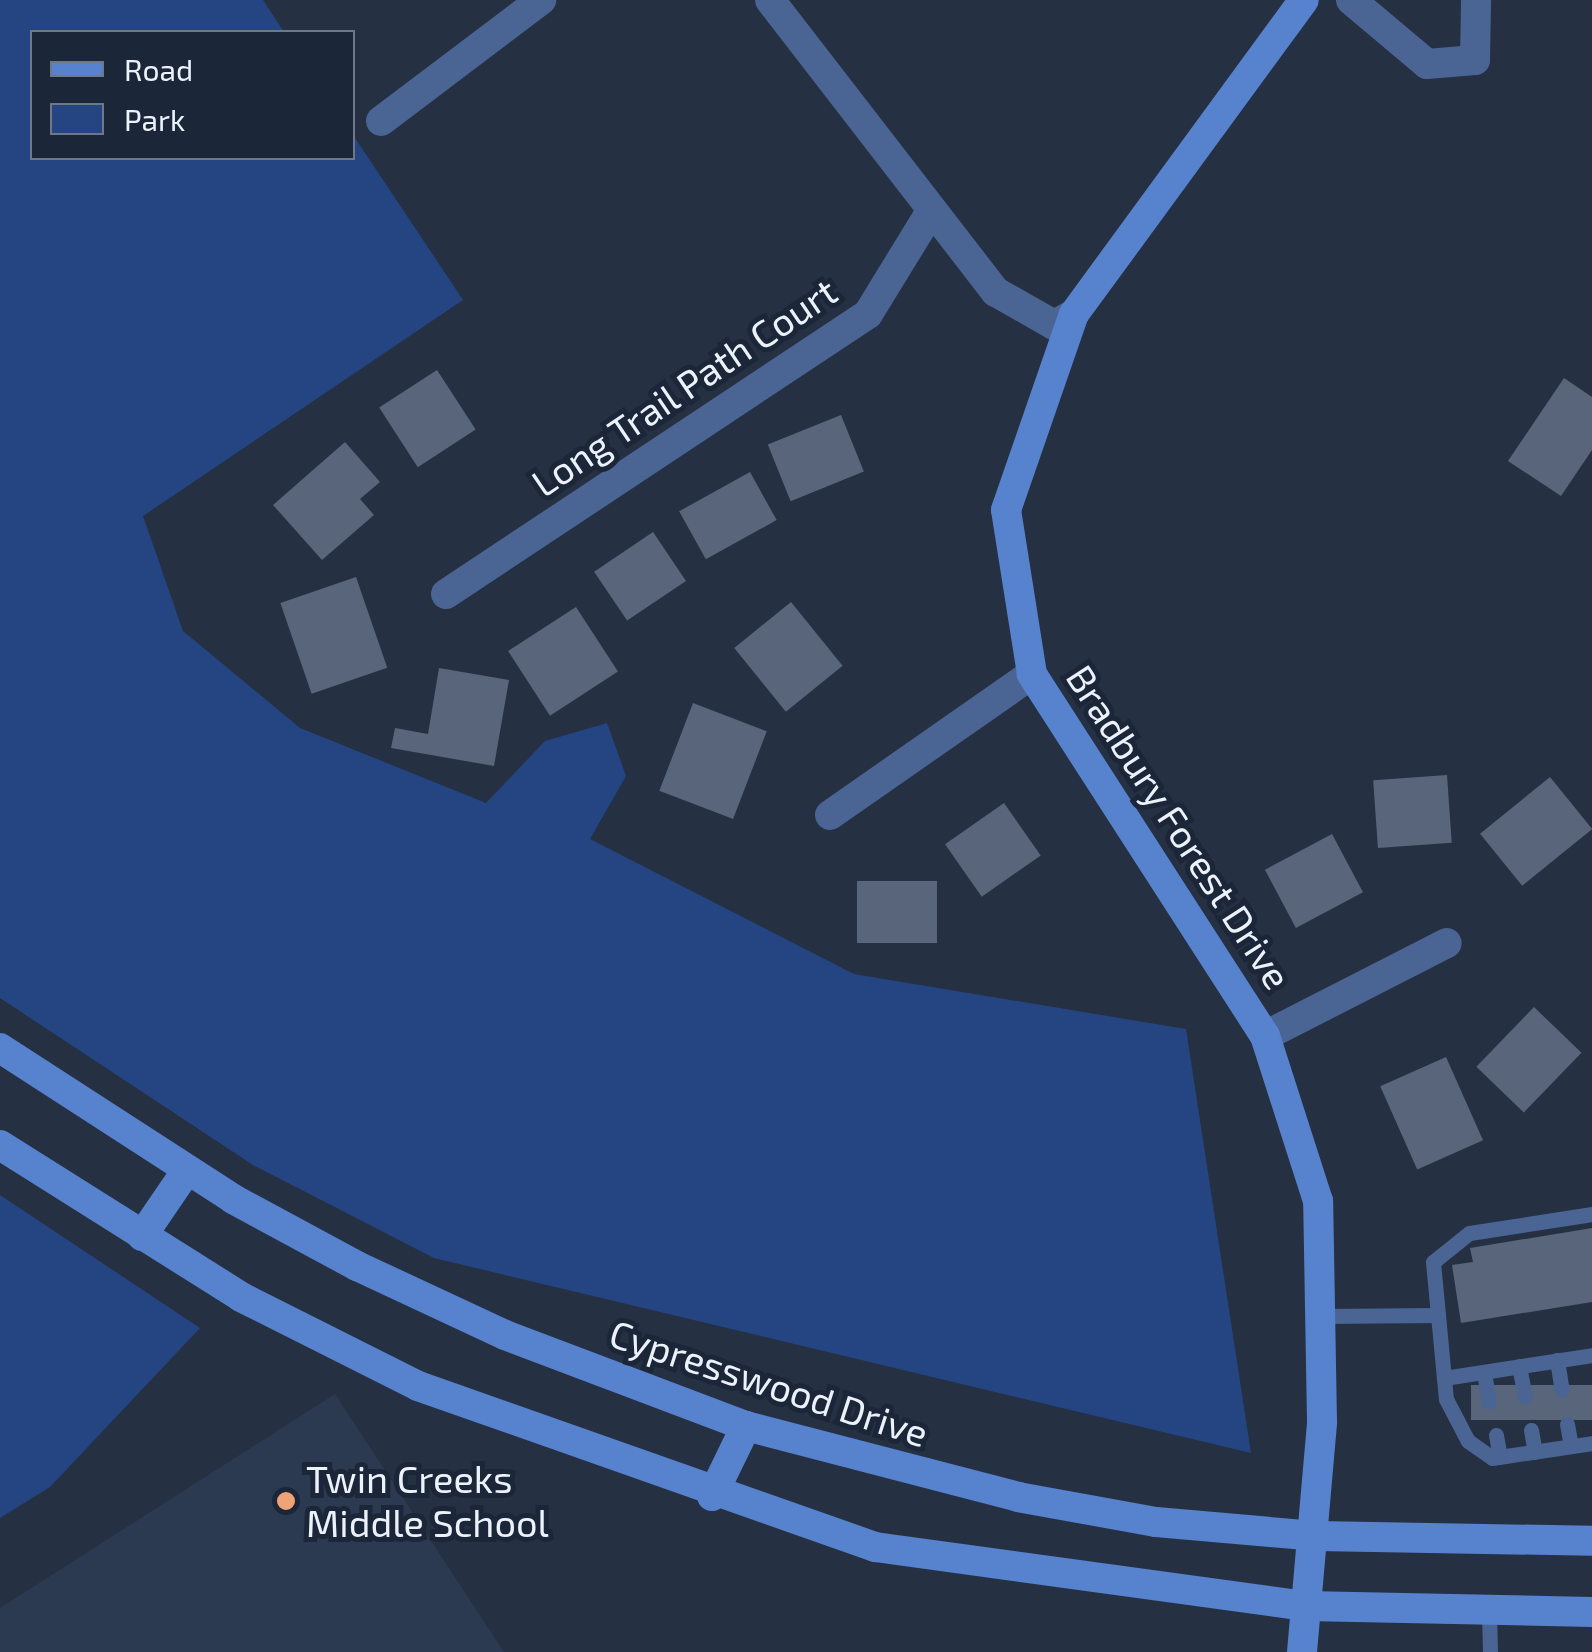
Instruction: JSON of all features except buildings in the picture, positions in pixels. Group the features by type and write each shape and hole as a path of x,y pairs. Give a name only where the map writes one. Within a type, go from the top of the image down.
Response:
{"main road":[{"name":"Bradbury Forest Drive","path":"1302,1652 1317,1536 1322,1316 1318,1202 1265,1036 1032,674 1006,510 1074,314 1304,0"},
{"name":"Cypresswood Drive","path":"0,1048 187,1170 496,1331 746,1426 1018,1497 1317,1536 1592,1541"},
{"path":"0,1145 142,1236 418,1386 712,1496 876,1547 1306,1606 1592,1612"},
{"path":"142,1236 187,1170"},
{"path":"712,1496 746,1426"}],"street":[{"path":"381,121 540,0"},
{"path":"770,0 996,292 1054,325 1074,314"},
{"path":"1351,0 1427,64 1475,60 1476,0"},
{"name":"Long Trail Path Court","path":"446,594 868,314 931,211"},
{"path":"830,815 1032,674"},
{"path":"1265,1036 1446,944"}],"lane":[{"path":"1592,1214 1469,1233 1443,1246 1432,1262 1444,1378 1468,1441 1500,1457 1592,1443"},
{"path":"1322,1316 1438,1315"},
{"path":"1444,1378 1592,1355"},
{"path":"1557,1360 1562,1390"},
{"path":"1519,1366 1525,1396"},
{"path":"1484,1372 1490,1402"},
{"path":"1567,1424 1571,1446"},
{"path":"1530,1430 1534,1452"},
{"path":"1496,1435 1500,1457"},
{"path":"1488,1612 1490,1652"}],"shaded area":[{"name":"Twin Creeks Middle School","path":"335,1394 504,1652 0,1652 0,1608"}],"green space":[{"path":"0,0 263,0 283,30 30,30 30,160 355,160 355,138 463,300 143,516 183,631 300,728 486,803 545,741 607,723 626,776 590,839 854,974 1186,1029 1251,1453 434,1258 253,1165 0,998"},
{"path":"0,1195 200,1328 50,1487 0,1518"}],"place":[{"name":"Twin Creeks Middle School","path":"286,1501"}]}
